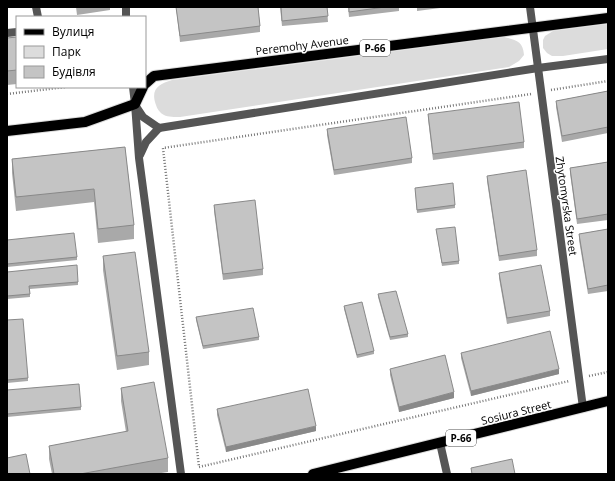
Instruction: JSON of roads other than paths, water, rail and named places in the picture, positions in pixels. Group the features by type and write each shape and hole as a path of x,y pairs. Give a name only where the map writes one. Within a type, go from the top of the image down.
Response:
{"main road":[{"name":"Peremohy Avenue","path":"146,83 154,76 608,18"},
{"path":"7,131 86,122 135,104 143,88"},
{"name":"Sosiura Street","path":"313,474 608,401"}],"street":[{"name":"Zhytomyrska Street","path":"530,7 583,408"},
{"path":"139,158 146,142 159,128 538,68 608,59"},
{"path":"133,88 139,158 181,474"},
{"path":"135,104 143,117 159,128"},
{"path":"440,443 448,474"}]}
